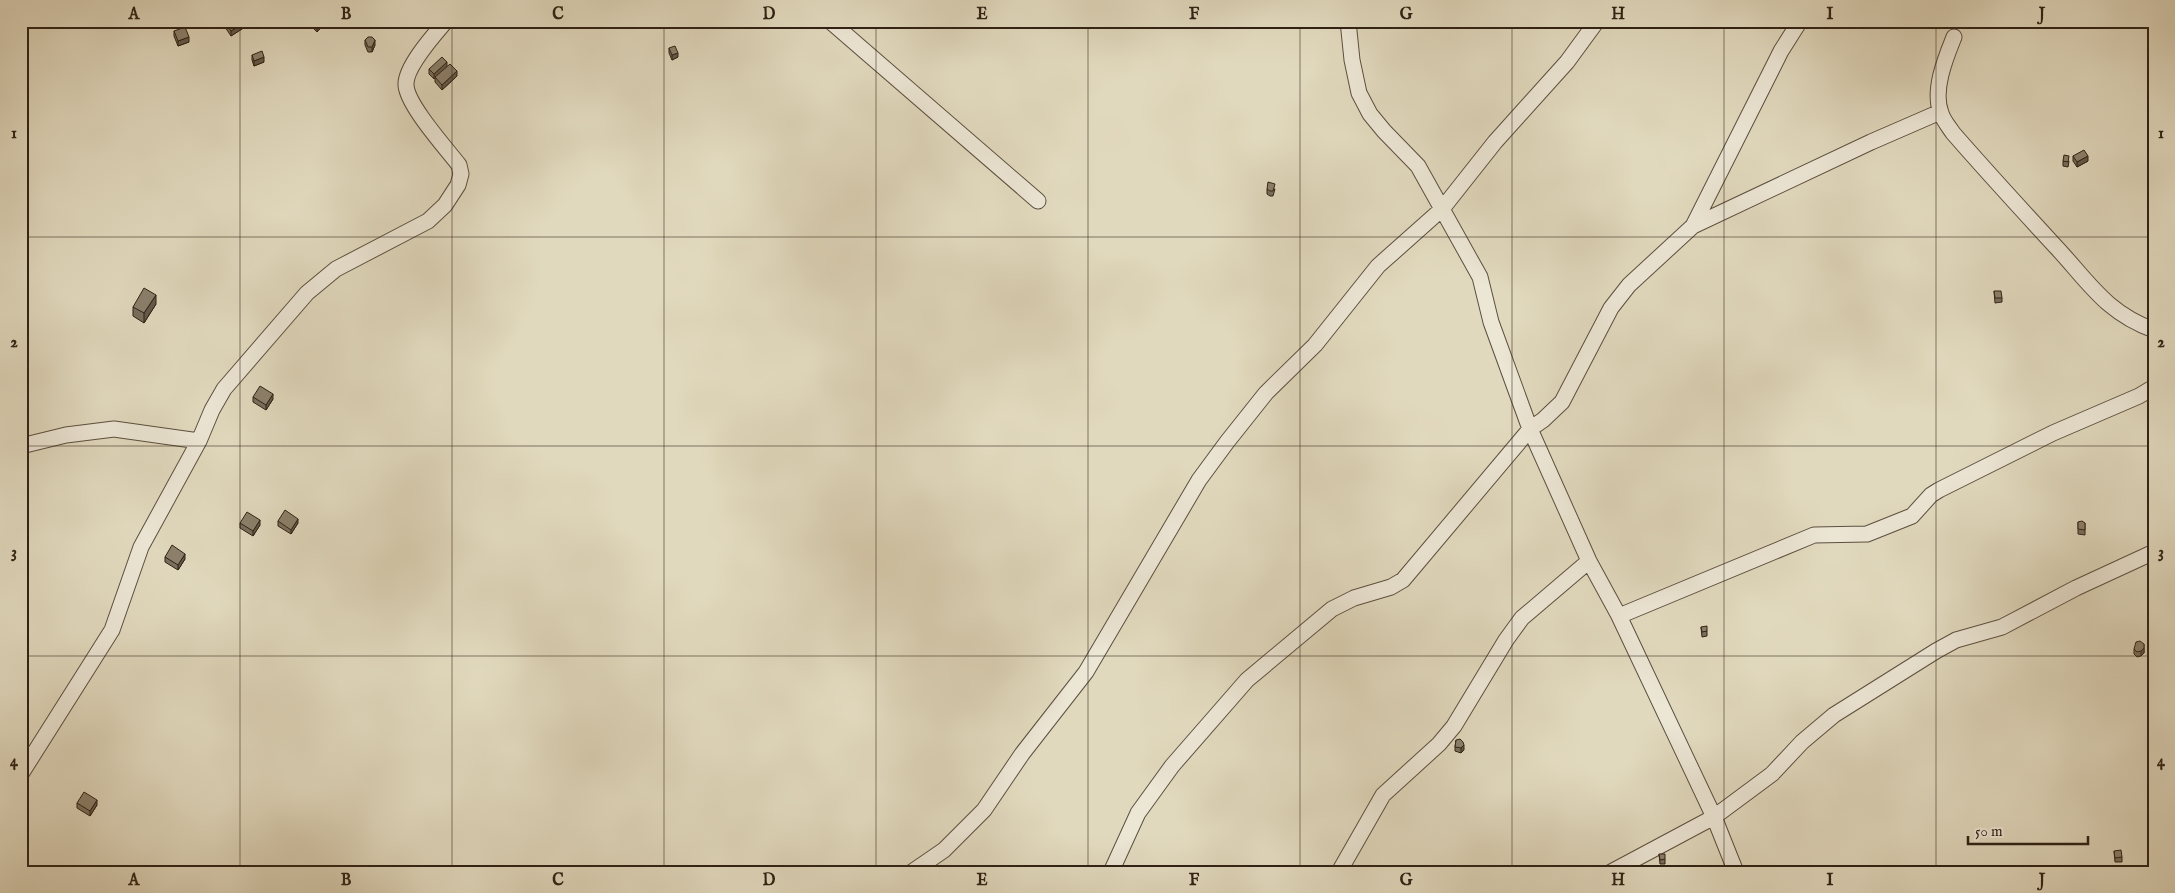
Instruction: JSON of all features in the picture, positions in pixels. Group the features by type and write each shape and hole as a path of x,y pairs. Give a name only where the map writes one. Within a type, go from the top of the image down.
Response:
{"street":[{"path":"21,774 112,630 141,547 199,441 212,410 224,389 307,293 336,269 428,220 445,205 458,185 461,174 459,165 408,98 406,84 408,74 446,21"},
{"path":"830,21 1038,201"},
{"path":"1348,21 1352,60 1359,93 1370,114 1418,166 1480,277 1491,322 1530,429 1589,561 1619,616 1714,816 1736,872"},
{"path":"912,872 944,850 984,810 1022,754 1086,672 1199,480 1266,393 1315,345 1378,266 1442,209 1495,142 1567,62 1597,21"},
{"path":"1693,226 1781,51 1800,21"},
{"path":"1954,36 1942,68 1939,92 1940,112 1953,133 2099,297 2121,315 2154,330"},
{"path":"1111,872 1138,813 1172,766 1247,680 1332,609 1354,598 1391,587 1403,580 1530,429 1543,420 1562,402 1611,308 1629,285 1693,226 1871,142 1940,112"},
{"path":"1619,616 1814,536 1866,534 1912,516 1931,495 1939,490 2053,433 2139,396 2154,387"},
{"path":"21,446 66,435 114,429 199,441"},
{"path":"1611,872 1714,816 1772,774 1802,742 1834,715 1936,651 1956,640 2002,627 2076,588 2154,552"},
{"path":"1339,872 1383,795 1439,744 1454,726 1506,640 1522,618 1589,561"}],"building":[{"path":"244,21 245,23 231,31 225,22"},
{"path":"311,21 322,21 317,27"},
{"path":"185,27 189,37 178,41 174,31"},
{"path":"368,37 372,37 375,40 372,47 368,47 365,40"},
{"path":"675,46 678,53 672,55 669,48"},
{"path":"262,51 264,57 254,61 252,55"},
{"path":"442,57 447,62 434,74 429,69"},
{"path":"450,64 457,71 442,85 435,77"},
{"path":"2084,150 2088,156 2077,162 2073,156"},
{"path":"2064,155 2069,156 2068,162 2063,161"},
{"path":"1268,182 1275,184 1273,191 1267,189"},
{"path":"144,288 156,295 144,313 133,307"},
{"path":"1994,291 2001,291 2002,298 1995,298"},
{"path":"260,386 273,394 266,405 253,397"},
{"path":"285,510 298,519 291,530 278,521"},
{"path":"247,512 260,520 253,531 240,523"},
{"path":"2082,521 2085,523 2085,530 2078,529 2078,522"},
{"path":"172,545 185,554 178,565 165,557"},
{"path":"1707,626 1707,631 1702,632 1701,627"},
{"path":"2140,641 2144,644 2144,648 2137,652 2134,649 2136,642"},
{"path":"1460,739 1464,745 1461,748 1455,747 1456,740"},
{"path":"84,792 97,800 90,811 77,803"},
{"path":"2121,850 2122,857 2115,858 2114,851"},
{"path":"1659,854 1665,854 1665,859 1660,860"}]}
